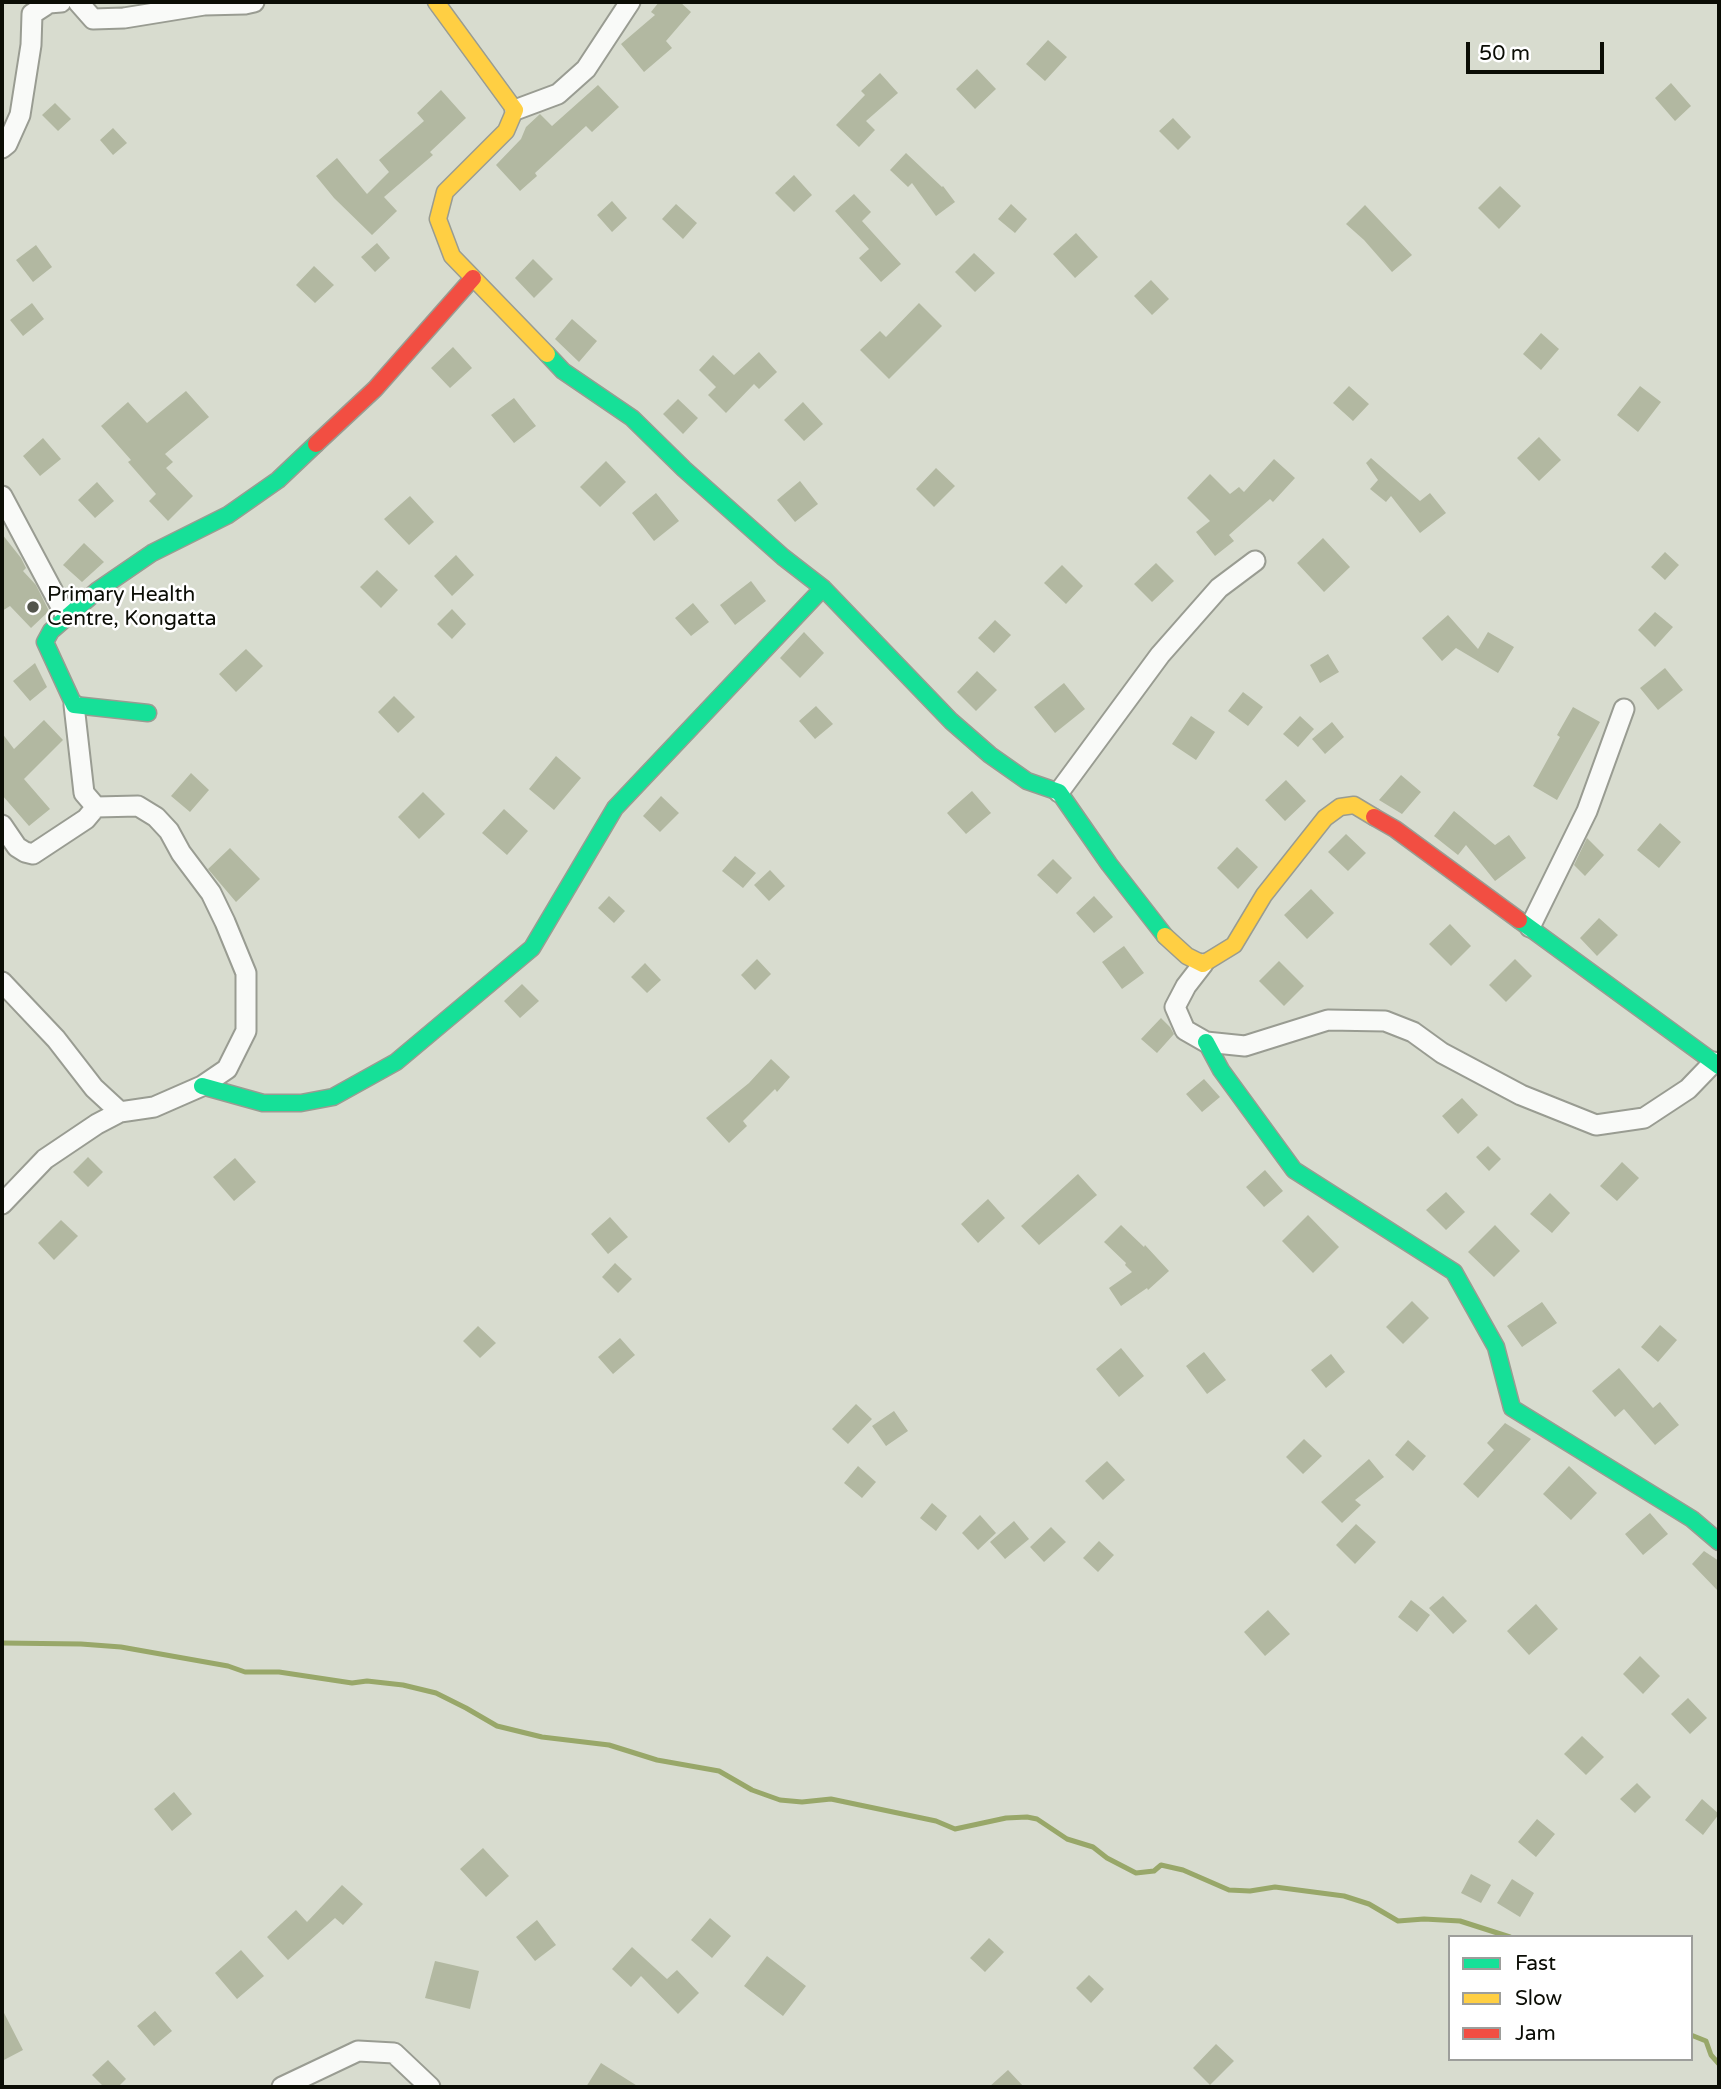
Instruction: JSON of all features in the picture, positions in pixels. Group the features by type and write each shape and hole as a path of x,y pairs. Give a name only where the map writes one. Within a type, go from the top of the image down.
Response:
{"street":[{"path":"2,148 7,144 20,115 31,45 32,13 49,3 61,2"},
{"path":"78,2 93,19 124,18 204,5 254,2"},
{"path":"436,2 516,110"},
{"path":"630,2 586,69 558,94 516,110 506,131 446,192 438,219 452,256 563,371 632,418 684,469 783,557 823,588 951,722 990,755 1027,781 1059,792 1164,936 1187,956 1203,964"},
{"path":"96,807 84,793 74,705 45,642 51,631 98,590 152,553 228,515 278,480 375,389 473,278"},
{"path":"2,496 66,616"},
{"path":"1059,792 1160,654 1219,588 1255,561"},
{"path":"202,1086 263,1103 301,1103 333,1097 396,1062 532,947 615,808 823,588"},
{"path":"74,705 148,713"},
{"path":"1530,927 1587,811 1624,709"},
{"path":"1354,805 1395,829 1717,1064 1688,1089 1644,1118 1596,1125 1521,1095 1443,1053 1413,1032 1385,1021 1328,1020 1245,1046 1206,1042 1185,1030 1175,1007 1186,986 1203,964 1234,945 1264,895 1325,818 1340,807 1354,805"},
{"path":"2,825 17,847 33,854 86,819 96,807 138,806 163,824 211,894 246,973 246,1031 227,1069 202,1086 154,1107 120,1112 97,1124 45,1159 2,1203"},
{"path":"2,982 57,1039 94,1088 120,1112"},
{"path":"1206,1042 1221,1070 1294,1170 1454,1272 1496,1347 1513,1408 1692,1518 1719,1542"},
{"path":"282,2087 358,2051 394,2053 430,2087"}],"building":[{"path":"659,2 680,2 691,12 666,41 672,48 644,72 621,44 655,15 651,12"},
{"path":"1048,40 1067,57 1045,81 1026,64"},
{"path":"977,69 996,89 975,109 956,89"},
{"path":"880,73 898,93 866,121 875,130 859,147 836,125 865,95 861,91"},
{"path":"1671,83 1691,106 1675,121 1655,98"},
{"path":"598,85 619,107 592,132 586,126 535,173 537,176 520,191 496,165 521,139 526,127 540,114 552,126"},
{"path":"441,90 466,118 430,152 433,155 384,197 397,211 372,235 316,176 337,158 367,194 389,172 379,160 424,121 417,113"},
{"path":"55,103 71,119 58,131 42,115"},
{"path":"1173,118 1191,137 1178,150 1159,131"},
{"path":"113,128 127,143 113,155 100,140"},
{"path":"906,153 943,186 955,202 936,216 912,183 908,187 890,170"},
{"path":"794,175 812,195 794,212 775,193"},
{"path":"1500,186 1521,206 1499,229 1478,208"},
{"path":"854,194 871,212 862,221 901,264 881,282 859,258 869,249 835,211"},
{"path":"612,201 627,218 612,232 597,215"},
{"path":"676,204 697,223 683,239 662,219"},
{"path":"1011,204 1027,219 1015,233 998,219"},
{"path":"1365,205 1412,255 1392,272 1346,224"},
{"path":"1076,233 1098,257 1075,278 1053,254"},
{"path":"377,243 390,258 375,272 361,257"},
{"path":"36,245 52,267 33,282 16,260"},
{"path":"974,253 995,273 975,292 955,272"},
{"path":"533,259 553,279 534,298 515,278"},
{"path":"314,266 334,285 315,303 296,285"},
{"path":"1151,280 1169,299 1152,315 1134,296"},
{"path":"32,303 44,319 23,336 10,320"},
{"path":"919,303 942,326 889,379 860,350 880,331 886,337"},
{"path":"572,319 597,341 579,362 555,339"},
{"path":"1541,333 1559,349 1541,370 1523,354"},
{"path":"453,347 472,368 450,388 431,368"},
{"path":"759,352 777,372 759,389 754,384 726,413 708,395 716,387 699,370 713,355 734,375"},
{"path":"1349,386 1369,404 1353,421 1333,403"},
{"path":"1640,386 1661,402 1638,432 1617,415"},
{"path":"186,391 209,417 165,454 173,462 166,468 193,496 168,521 149,501 156,494 101,426 128,402 147,423"},
{"path":"514,398 536,426 514,443 491,415"},
{"path":"678,399 698,418 683,434 663,414"},
{"path":"803,402 823,424 804,441 784,420"},
{"path":"1539,437 1561,460 1539,481 1517,458"},
{"path":"43,438 61,459 40,476 23,456"},
{"path":"1371,458 1420,501 1430,493 1446,513 1420,533 1391,496 1386,502 1370,489 1378,480 1366,463"},
{"path":"1274,459 1295,478 1273,502 1270,499 1229,535 1234,541 1215,556 1196,532 1210,521 1187,498 1210,474 1230,494 1239,487 1244,492"},
{"path":"606,461 626,482 600,507 580,487"},
{"path":"936,468 955,486 934,507 916,489"},
{"path":"800,481 818,504 795,522 777,500"},
{"path":"97,482 114,501 95,518 78,500"},
{"path":"656,493 679,521 654,541 632,513"},
{"path":"410,496 434,522 409,545 384,519"},
{"path":"2,534 21,558 26,568 23,571 36,585 49,611 31,628 10,606 2,611"},
{"path":"1323,538 1350,567 1324,592 1297,563"},
{"path":"84,543 104,562 82,582 63,565"},
{"path":"1665,552 1679,565 1665,580 1651,567"},
{"path":"456,555 474,575 452,596 434,576"},
{"path":"1156,563 1174,581 1152,602 1134,584"},
{"path":"1062,565 1083,586 1066,604 1044,583"},
{"path":"377,570 398,590 381,608 360,587"},
{"path":"751,581 766,601 735,625 720,605"},
{"path":"693,603 709,622 691,636 675,618"},
{"path":"452,609 466,624 452,639 437,624"},
{"path":"1655,612 1673,627 1655,647 1638,630"},
{"path":"1448,615 1478,649 1488,632 1514,647 1498,673 1456,648 1442,661 1422,638"},
{"path":"995,620 1011,635 994,653 978,638"},
{"path":"804,632 824,653 800,678 780,658"},
{"path":"246,649 263,666 236,692 219,674"},
{"path":"1328,654 1339,672 1320,683 1310,665"},
{"path":"35,663 47,687 30,701 13,681"},
{"path":"1665,668 1683,690 1658,710 1640,688"},
{"path":"977,671 997,690 976,711 957,692"},
{"path":"1064,683 1085,709 1055,733 1034,707"},
{"path":"1243,692 1263,707 1248,726 1228,711"},
{"path":"394,696 415,717 398,733 378,712"},
{"path":"816,706 833,724 815,739 799,721"},
{"path":"1573,707 1600,722 1557,800 1533,786"},
{"path":"1191,716 1215,732 1196,760 1172,744"},
{"path":"1300,716 1314,729 1298,747 1283,734"},
{"path":"44,720 63,740 24,779 50,809 29,826 2,795 2,733 14,749"},
{"path":"1332,722 1344,737 1325,754 1312,739"},
{"path":"556,756 581,778 554,810 529,789"},
{"path":"191,773 209,790 190,812 171,796"},
{"path":"1401,775 1421,792 1402,814 1379,800"},
{"path":"1286,780 1306,801 1285,821 1265,800"},
{"path":"972,791 991,813 966,834 947,813"},
{"path":"423,792 445,814 419,839 398,817"},
{"path":"661,796 679,813 660,832 643,816"},
{"path":"504,809 528,831 507,855 482,833"},
{"path":"1454,811 1495,845 1509,835 1526,858 1495,881 1466,845 1458,855 1434,836"},
{"path":"1660,823 1681,842 1659,868 1637,850"},
{"path":"1346,834 1366,853 1348,871 1328,852"},
{"path":"1587,838 1604,855 1585,876 1574,865"},
{"path":"1237,847 1258,867 1238,889 1217,868"},
{"path":"230,848 260,879 236,902 208,869"},
{"path":"735,856 756,873 743,888 722,871"},
{"path":"1053,859 1072,878 1057,894 1037,875"},
{"path":"770,870 785,886 769,901 754,885"},
{"path":"1311,889 1334,913 1307,939 1284,915"},
{"path":"609,896 625,911 614,923 598,908"},
{"path":"1094,896 1113,917 1094,933 1076,913"},
{"path":"1599,918 1618,935 1597,956 1580,938"},
{"path":"1450,924 1471,946 1451,966 1429,944"},
{"path":"1124,946 1144,973 1122,989 1102,962"},
{"path":"757,959 771,974 755,990 741,975"},
{"path":"1515,959 1532,976 1506,1002 1489,985"},
{"path":"1279,961 1304,986 1284,1006 1259,981"},
{"path":"645,963 661,980 647,993 631,977"},
{"path":"522,984 539,1001 520,1018 504,1001"},
{"path":"1161,1018 1174,1034 1157,1053 1141,1039"},
{"path":"771,1059 790,1077 743,1121 747,1126 729,1143 706,1118 749,1083"},
{"path":"1204,1079 1220,1097 1202,1112 1186,1094"},
{"path":"1462,1098 1478,1115 1458,1134 1442,1116"},
{"path":"1488,1146 1501,1159 1489,1171 1476,1157"},
{"path":"88,1157 103,1172 88,1187 73,1172"},
{"path":"235,1158 256,1182 234,1201 213,1177"},
{"path":"1622,1162 1639,1178 1617,1201 1600,1186"},
{"path":"1265,1170 1283,1191 1264,1207 1246,1187"},
{"path":"1078,1174 1097,1195 1039,1245 1021,1226"},
{"path":"1446,1192 1465,1212 1446,1230 1426,1210"},
{"path":"1550,1193 1570,1213 1552,1233 1530,1214"},
{"path":"988,1199 1005,1218 978,1243 961,1224"},
{"path":"1308,1215 1339,1247 1313,1273 1282,1241"},
{"path":"610,1217 628,1237 608,1254 591,1234"},
{"path":"61,1220 78,1236 54,1260 38,1243"},
{"path":"1121,1225 1144,1247 1145,1245 1169,1271 1148,1290 1147,1288 1121,1306 1109,1288 1132,1272 1104,1242"},
{"path":"1495,1225 1520,1251 1494,1277 1468,1252"},
{"path":"615,1263 632,1279 618,1293 602,1277"},
{"path":"1412,1301 1429,1318 1403,1344 1386,1327"},
{"path":"1542,1302 1557,1323 1522,1347 1507,1326"},
{"path":"1660,1325 1677,1340 1658,1362 1641,1347"},
{"path":"478,1326 496,1343 480,1358 463,1341"},
{"path":"620,1338 635,1355 613,1374 598,1357"},
{"path":"1121,1348 1144,1376 1119,1397 1096,1369"},
{"path":"1204,1352 1226,1380 1207,1394 1186,1366"},
{"path":"1331,1354 1345,1372 1326,1388 1311,1370"},
{"path":"1619,1368 1653,1408 1660,1402 1679,1425 1655,1445 1624,1409 1615,1417 1592,1391"},
{"path":"856,1404 872,1419 848,1444 832,1429"},
{"path":"894,1411 908,1431 886,1446 872,1426"},
{"path":"1505,1423 1531,1439 1478,1498 1463,1484 1494,1450 1487,1443"},
{"path":"1304,1439 1322,1456 1303,1474 1286,1457"},
{"path":"1408,1440 1426,1456 1413,1471 1395,1455"},
{"path":"1369,1459 1384,1477 1355,1500 1361,1505 1342,1523 1321,1502"},
{"path":"1107,1461 1125,1480 1103,1500 1085,1481"},
{"path":"858,1466 876,1482 862,1498 844,1483"},
{"path":"1569,1466 1597,1493 1571,1520 1543,1494"},
{"path":"932,1503 947,1516 936,1531 920,1518"},
{"path":"1650,1513 1668,1534 1643,1555 1625,1534"},
{"path":"980,1515 996,1533 978,1550 962,1533"},
{"path":"1014,1521 1029,1539 1005,1559 990,1542"},
{"path":"1356,1524 1376,1542 1355,1564 1336,1545"},
{"path":"1051,1527 1066,1542 1044,1562 1030,1547"},
{"path":"1099,1541 1114,1555 1098,1572 1083,1558"},
{"path":"1704,1551 1719,1561 1719,1592 1692,1564"},
{"path":"1443,1596 1467,1621 1453,1634 1429,1608"},
{"path":"1411,1600 1430,1615 1417,1632 1398,1617"},
{"path":"1536,1604 1558,1629 1529,1655 1507,1631"},
{"path":"1268,1610 1290,1634 1265,1656 1244,1632"},
{"path":"1640,1656 1660,1676 1643,1694 1623,1674"},
{"path":"1688,1698 1707,1718 1690,1734 1671,1714"},
{"path":"1582,1736 1604,1757 1586,1775 1564,1754"},
{"path":"1637,1783 1651,1797 1635,1813 1620,1799"},
{"path":"174,1792 192,1814 172,1831 154,1809"},
{"path":"1702,1799 1719,1814 1703,1835 1685,1820"},
{"path":"1537,1819 1555,1834 1536,1857 1518,1842"},
{"path":"483,1848 509,1876 486,1897 460,1869"},
{"path":"1471,1874 1491,1885 1481,1903 1461,1893"},
{"path":"1512,1879 1534,1893 1520,1917 1497,1903"},
{"path":"342,1885 363,1904 343,1925 335,1918 288,1960 267,1937 296,1910 307,1922"},
{"path":"710,1918 731,1936 712,1958 691,1940"},
{"path":"537,1920 556,1945 535,1961 516,1937"},
{"path":"989,1938 1004,1952 985,1972 970,1958"},
{"path":"632,1947 667,1979 677,1970 699,1993 678,2014 641,1976 631,1987 612,1969"},
{"path":"241,1950 264,1976 237,1999 215,1973"},
{"path":"767,1956 806,1986 783,2016 744,1986"},
{"path":"435,1961 479,1971 470,2009 425,1998"},
{"path":"1089,1975 1104,1989 1091,2003 1076,1988"},
{"path":"2,2009 23,2050 2,2061"},
{"path":"155,2011 172,2031 154,2046 137,2026"},
{"path":"1216,2044 1234,2061 1210,2085 1193,2068"},
{"path":"108,2060 126,2079 118,2087 104,2087 92,2075"},
{"path":"601,2063 639,2087 586,2087"},
{"path":"1008,2070 1024,2087 989,2087"}],"waterway":[{"path":"2,1643 121,1647 228,1666 245,1672 279,1672 352,1683 367,1681 403,1685 436,1693 497,1726 542,1737 609,1745 657,1760 719,1771 752,1790 780,1800 802,1802 831,1799 936,1821 955,1829 1006,1818 1027,1817 1037,1819 1067,1839 1093,1847 1107,1858 1136,1873 1154,1871 1161,1865 1183,1870 1229,1890 1250,1891 1275,1887 1344,1896 1369,1904 1398,1921 1460,1921 1504,1935"},
{"path":"1693,2036 1706,2041 1711,2055 1719,2064"}],"traffic: fast":[{"path":"547,354 563,371 632,418 684,469 783,557 823,588 951,721 990,755 1027,781 1059,792 1109,864 1165,936"},
{"path":"148,713 74,705 45,642 51,631 98,590 152,553 228,515 278,480 316,444"},
{"path":"202,1086 263,1103 301,1103 333,1097 396,1062 532,948 615,808 823,588"},
{"path":"1519,920 1719,1066"},
{"path":"1206,1042 1221,1070 1294,1170 1454,1272 1496,1347 1512,1408 1692,1519 1719,1542"}],"traffic: slow":[{"path":"436,2 515,110 506,131 445,192 438,219 452,256 547,354"},
{"path":"1165,936 1187,956 1203,964 1234,945 1264,895 1325,818 1340,807 1354,805 1374,817"}],"traffic: jam":[{"path":"316,444 375,389 473,278"},
{"path":"1374,817 1395,829 1519,920"}],"place":[{"name":"Primary Health Centre, Kongatta","path":"33,607"}]}
